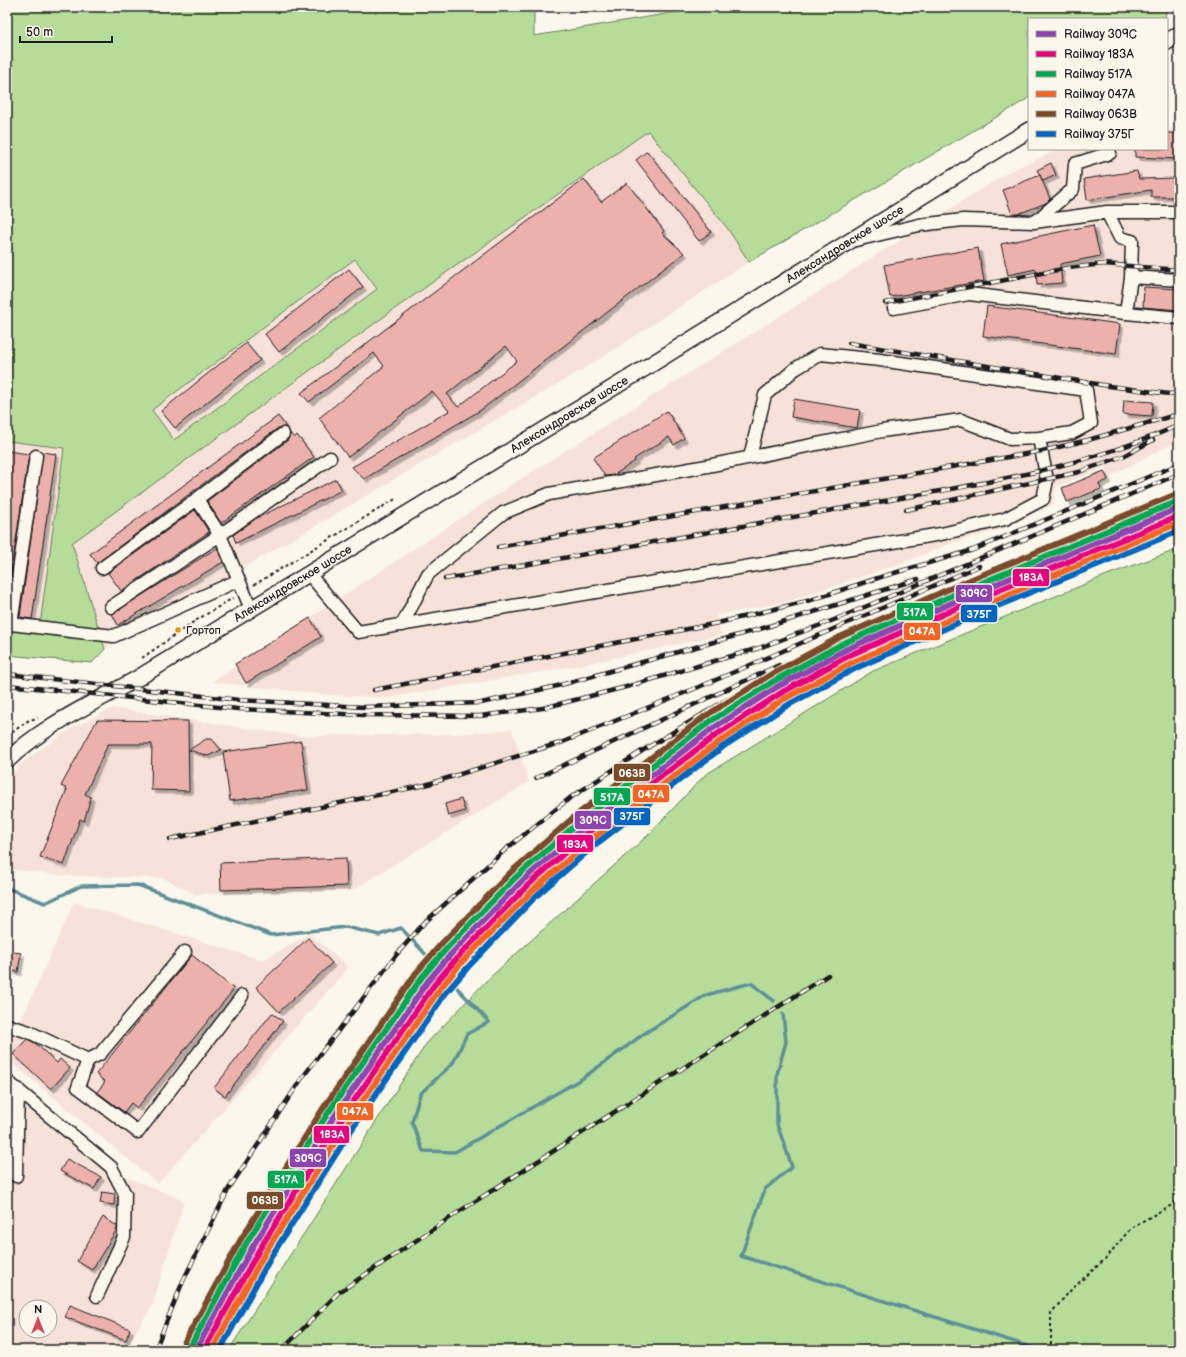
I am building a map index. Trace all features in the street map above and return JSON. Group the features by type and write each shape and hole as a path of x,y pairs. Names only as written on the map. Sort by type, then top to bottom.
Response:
{"main road":[{"path":"1168,41 1179,34"},
{"name":"Александровское шоссе","path":"7,761 19,750 57,724 108,696 251,610 1028,131"}],"lane":[{"path":"1034,222 1073,189 1075,164 1110,153"},
{"path":"849,241 919,226 963,220 1034,222 1107,212 1179,212"},
{"path":"1107,212 1120,238 1132,241 1131,277 1126,314"},
{"path":"1131,277 1179,280"},
{"path":"894,308 969,294 1126,314 1179,318"},
{"path":"402,625 428,574 503,513 550,494 750,457 882,431 961,420 1010,439 1039,438 1072,433 1091,423 1086,390 880,360 820,354 795,369 765,395 750,457"},
{"path":"102,568 283,434"},
{"path":"309,574 358,632 926,536 1006,519 1043,499 1047,480 1039,438"},
{"path":"36,456 9,623 114,636 239,580"},
{"path":"111,607 220,535 330,458"},
{"path":"197,499 220,535 251,610"},
{"path":"185,952 100,1054 88,1060 78,1087 138,1132 242,996"},
{"path":"7,1025 29,1032 88,1060"},
{"path":"7,1081 111,1167 125,1194 124,1237 97,1296"},
{"path":"16,1176 18,1089"}],"path":[{"path":"137,662 195,621 397,498"},
{"path":"7,736 29,720 40,717"},
{"path":"1047,1350 1051,1343 1051,1313 1071,1290 1105,1259 1132,1227 1179,1201"}],"shaded area":[{"path":"1168,129 1179,131 1179,440 1110,476 1105,467 1056,487 1053,504 1006,528 954,542 905,562 786,602 717,615 721,635 575,666 387,698 329,695 212,682 519,480 1010,171 1058,150 1168,150"},
{"path":"648,131 729,229 749,262 595,362 105,649 72,543 396,308"},
{"path":"354,259 377,289 174,440 151,410"},
{"path":"7,441 64,448 39,632 7,629"},
{"path":"112,708 300,736 462,734 512,729 529,782 351,891 195,894 163,878 69,876 7,869 7,778 27,759 72,728"},
{"path":"74,902 263,960 310,934 349,967 158,1184 7,1059 7,1052"},
{"path":"7,1090 105,1168 184,1201 152,1306 129,1343 101,1350 7,1350"}],"green space":[{"path":"7,7 534,7 534,36 707,7 1167,7 1165,18 1028,18 1028,99 749,262 728,229 648,131 396,308 72,543 105,649 92,663 7,655 7,629 39,632 64,448 7,441","holes":["355,259 377,289 174,440 152,410"]},
{"path":"1179,549 1179,1350 229,1350 426,1044 486,981 647,836 705,775 873,671 1112,573"}],"building":[{"path":"1168,133 1179,133 1179,159 1135,157 1135,150 1168,150"},
{"path":"647,151 711,232 699,241 636,160"},
{"path":"1051,163 1056,175 1043,181 1037,170"},
{"path":"1137,171 1139,179 1179,178 1179,197 1151,197 1151,190 1087,200 1084,179"},
{"path":"1040,175 1050,199 1046,203 1018,214 1012,214 1003,190"},
{"path":"584,179 601,202 627,183 664,231 662,233 684,253 481,410 364,479 352,467 449,411 432,391 348,457 319,418 384,366 374,353 309,402 301,393","holes":["506,346 517,361 458,407 447,394"]},
{"path":"1093,225 1100,256 1060,264 1062,283 1037,285 1036,269 1008,275 1001,244"},
{"path":"978,248 984,281 890,297 884,265"},
{"path":"349,269 363,287 279,352 265,334"},
{"path":"1144,287 1179,289 1179,310 1143,307"},
{"path":"987,306 1120,324 1116,354 983,336"},
{"path":"246,343 260,360 175,428 161,411"},
{"path":"794,399 860,410 857,428 791,417"},
{"path":"1124,400 1153,402 1152,416 1123,414"},
{"path":"667,411 684,438 674,445 669,437 634,459 635,461 614,475 605,476 593,458"},
{"path":"278,416 286,427 278,428 97,563 90,554"},
{"path":"290,433 294,438 297,435 314,457 221,523 207,501 288,440"},
{"path":"7,451 29,454 7,600"},
{"path":"43,452 56,454 32,619 20,617"},
{"path":"1104,471 1108,480 1099,484 1101,489 1067,502 1062,488"},
{"path":"336,479 342,490 236,543 233,535 255,519"},
{"path":"195,510 209,532 121,591 108,573"},
{"path":"217,548 223,562 118,625 112,614"},
{"path":"310,618 321,637 246,683 235,664"},
{"path":"97,720 188,721 189,791 151,790 152,744 108,744 85,794 91,797 84,821 80,819 64,865 40,857 67,789 61,786"},
{"path":"206,739 212,739 221,750 208,756 189,750"},
{"path":"301,741 308,790 230,801 223,752"},
{"path":"461,799 465,811 448,816 445,804"},
{"path":"346,858 347,886 221,890 220,863"},
{"path":"308,938 332,963 279,1012 256,987"},
{"path":"7,951 21,953 18,972 7,970"},
{"path":"192,955 234,989 137,1108 131,1103 124,1112 97,1092 105,1082 96,1074"},
{"path":"272,1013 283,1021 225,1096 214,1088"},
{"path":"27,1039 35,1043 57,1063 60,1059 70,1068 51,1089 13,1054"},
{"path":"67,1159 101,1177 94,1189 60,1171"},
{"path":"102,1192 115,1194 114,1205 100,1203"},
{"path":"103,1217 117,1226 117,1229 92,1270 77,1261"},
{"path":"70,1305 130,1329 126,1340 65,1317"}],"waterway":[{"path":"7,888 45,903 81,886 138,885 271,935 346,927 379,935 401,928 489,1022 467,1034 453,1063 420,1094 412,1122 423,1151 455,1152 583,1078 645,1033 706,995 751,983 774,1001"},
{"path":"783,1014 786,1042 777,1074 777,1124 792,1167 765,1189 741,1256 1040,1350"}],"railway":[{"path":"885,303 1068,268 1104,264 1179,270"},
{"path":"849,343 1109,386 1169,394 1179,393"},
{"path":"498,547 1042,451 1088,440 1179,414"},
{"path":"445,579 942,491 1023,475 1102,454 1141,441 1179,425"},
{"path":"906,510 1079,472 1126,455 1153,440"},
{"path":"374,690 718,623 811,600 884,576 973,550 1179,464"},
{"path":"7,685 238,709 364,715 480,716 543,708 626,687 759,648 834,620 1179,474"},
{"path":"155,1350 183,1281 228,1190 302,1078 397,954 424,923 506,849 570,798 642,751 721,703 832,641 1045,552"},
{"path":"170,839 425,785 563,742 711,682 979,566"},
{"path":"7,674 239,700 364,707 481,703 557,686 760,629 918,579"},
{"path":"536,778 779,665"},
{"path":"282,1350 338,1293 457,1213 828,975"}],"rail line":[{"name":"063В","path":"184,1343 241,1239 322,1110 416,973 442,943 511,872 574,817 704,717 770,675 840,637 965,582 1174,495"},
{"name":"517А","path":"190,1347 247,1242 328,1113 422,977 447,948 516,877 578,823 708,723 774,681 844,643 967,589 1176,502"},
{"name":"309С","path":"196,1350 253,1246 334,1117 428,981 452,953 521,882 583,828 712,729 777,687 847,649 970,595 1179,508"},
{"name":"183А","path":"204,1350 259,1250 340,1121 434,985 457,958 526,887 587,833 716,735 781,693 850,655 973,601 1179,516"},
{"name":"047А","path":"212,1350 265,1253 346,1125 439,990 462,962 531,892 592,839 720,741 784,699 853,662 976,608 1179,523"},
{"name":"375Г","path":"220,1350 271,1257 352,1129 445,994 468,967 535,897 596,844 724,746 788,705 856,668 978,614 1179,531"}],"place":[{"name":"Гортоп","path":"178,630"}]}
